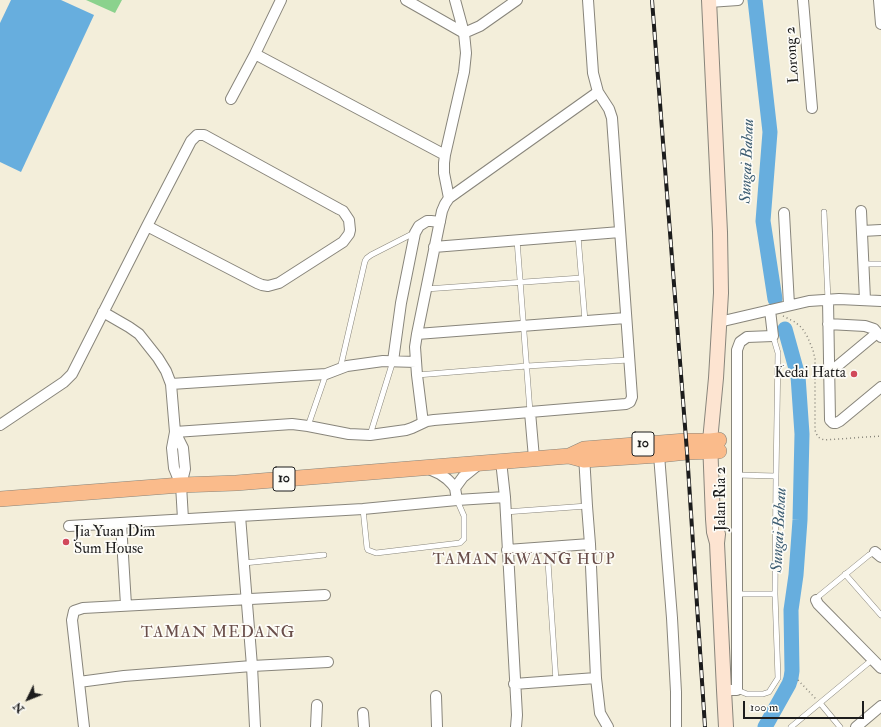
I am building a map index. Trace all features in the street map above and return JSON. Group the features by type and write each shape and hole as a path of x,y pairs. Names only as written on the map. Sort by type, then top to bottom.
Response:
{"main road":[{"path":"709,1 720,232 721,293 716,378 715,446 719,507 717,543 730,690 726,727"},
{"name":"10","path":"584,455 685,441 715,446"},
{"name":"10","path":"0,499 181,484 236,483 534,458 584,455 659,455 686,452 715,446"}],"street":[{"path":"231,99 281,0"},
{"path":"406,0 464,33"},
{"path":"449,198 444,173 444,163 464,72 466,53 464,33 454,0"},
{"path":"464,33 480,26 517,0"},
{"path":"175,432 292,424 349,434 370,435 406,430 434,420 628,403 632,400 612,118 610,109 598,92 592,73 588,0"},
{"path":"709,1 738,0"},
{"name":"Lorong 2","path":"803,0 812,108"},
{"path":"879,0 881,24"},
{"path":"255,54 445,155"},
{"path":"423,423 417,375 415,347 416,334 442,211 445,204 449,198 598,92"},
{"path":"0,425 72,374 147,226 191,141 197,135 204,135 343,211 349,220 350,230 343,242 279,283 268,286 257,283 147,226"},
{"path":"861,211 864,300"},
{"path":"784,213 789,305"},
{"path":"393,361 401,303 415,232 423,223 431,221 440,222"},
{"path":"862,231 881,230"},
{"path":"434,247 620,232"},
{"path":"828,300 829,418 831,422 836,423 881,387"},
{"path":"719,322 809,301 881,301"},
{"path":"770,310 772,336"},
{"path":"104,312 140,334 166,371 170,384 175,432 183,448 185,469 181,484 183,519"},
{"path":"416,334 626,318"},
{"path":"828,324 865,326 874,329 879,335 829,373"},
{"name":"Jalan Ria 2","path":"730,690 737,594 738,346 740,342 747,337 772,336"},
{"path":"170,384 326,374 347,366 382,361 416,362"},
{"path":"530,412 534,458"},
{"path":"584,455 590,544 596,678 600,713 608,727"},
{"path":"659,455 672,618 676,692 676,727"},
{"path":"501,461 505,497 514,684 517,715 516,727"},
{"path":"455,488 463,477 480,463"},
{"path":"424,467 447,479 455,488 457,500"},
{"path":"69,526 363,509 505,497"},
{"path":"240,516 252,666 255,727"},
{"path":"120,522 126,605"},
{"path":"507,550 590,544"},
{"path":"84,727 72,620 74,611 83,608 126,605 325,595"},
{"path":"816,600 818,604 881,668"},
{"path":"79,682 124,676 252,666 328,662"},
{"path":"514,684 596,678"},
{"path":"436,696 437,727"},
{"path":"316,727 317,705"},
{"path":"856,727 881,706"},
{"path":"363,713 364,727"}],"lane":[{"path":"824,212 828,300"},
{"path":"340,368 365,261 371,255 415,232"},
{"path":"578,236 585,321"},
{"path":"517,240 530,412"},
{"path":"863,264 881,264"},
{"path":"426,289 581,278"},
{"path":"730,690 747,694 763,694 769,692 778,678 775,594 778,353 772,336"},
{"path":"417,375 527,366 629,360"},
{"path":"370,435 393,361"},
{"path":"308,426 326,374"},
{"path":"737,475 776,476"},
{"path":"363,509 367,548 368,550 376,553 460,543 464,538 464,516 457,500"},
{"path":"505,512 587,506"},
{"path":"546,547 556,681"},
{"path":"816,600 869,554 878,554"},
{"path":"244,563 324,555"},
{"path":"845,574 881,615"},
{"path":"737,594 775,594"},
{"path":"791,727 873,659"},
{"path":"820,703 840,727"}],"path":[{"path":"770,310 795,322 802,328 813,350 815,430 818,437 824,440 881,436"},
{"path":"798,680 820,703"}],"green space":[{"path":"86,0 122,0 115,13"}],"water":[{"path":"11,0 61,0 94,15 21,172 0,162 0,23"}],"waterway":[{"name":"Sungai Bahau","path":"755,0 770,132 763,221 775,299"},
{"name":"Sungai Bahau","path":"765,727 791,678 791,610 796,575 800,520 802,434 798,376 785,329"}],"railway":[{"path":"652,0 687,452 705,727"}],"place":[{"name":"Kedai Hatta","path":"854,374"},
{"name":"Jia Yuan Dim Sum House","path":"66,542"}],"district":[{"name":"TAMAN KWANG HUP","path":"524,561"},
{"name":"TAMAN MEDANG","path":"218,634"}]}
